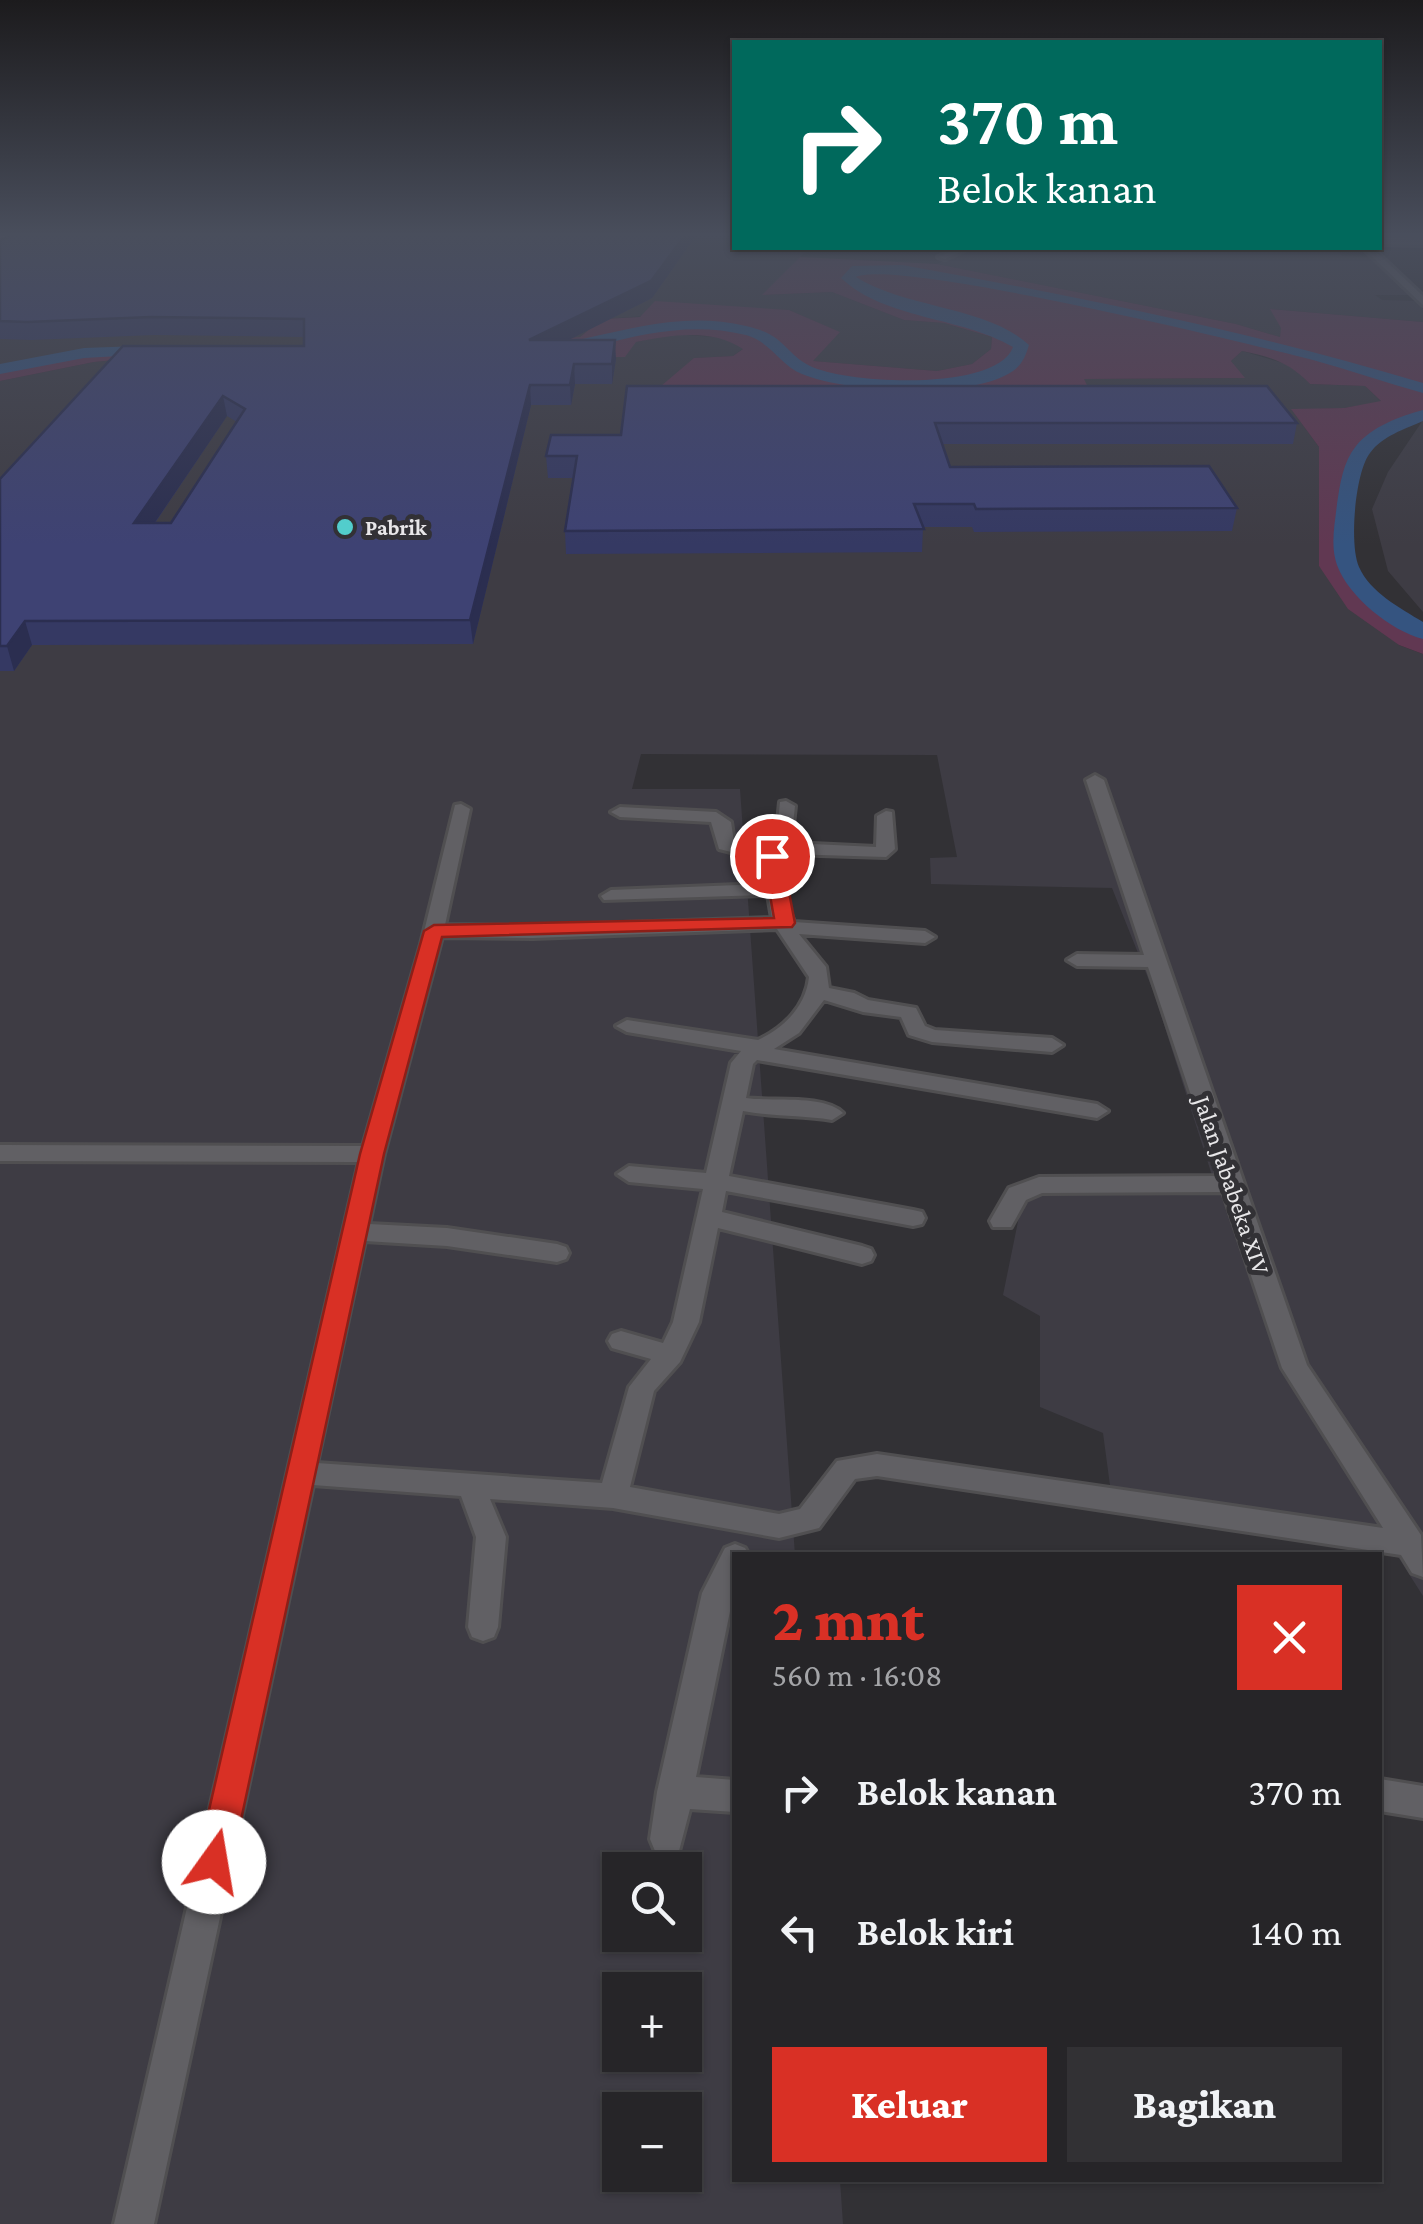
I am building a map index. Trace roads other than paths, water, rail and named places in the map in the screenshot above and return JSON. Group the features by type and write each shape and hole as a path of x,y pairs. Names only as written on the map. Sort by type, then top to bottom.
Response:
{"street":[{"name":"Jalan Jababeka XIV","path":"1095,780 1295,1368 1417,1554"},
{"path":"613,1496 642,1387 672,1355 686,1322 742,1063 754,1050 790,1031 816,992 821,977 785,925 776,889 786,806"},
{"path":"134,2224 372,1154 434,931 460,809"},
{"path":"620,812 712,816 722,822 724,845 778,852 880,853 886,849 886,816"},
{"path":"611,896 776,889"},
{"path":"434,931 785,925 925,936"},
{"path":"1077,960 1156,961"},
{"path":"816,992 847,997 862,1006 910,1012 916,1030 932,1036 1052,1045"},
{"path":"627,1026 1096,1111"},
{"path":"735,1103 777,1110 783,1106 832,1112"},
{"path":"0,1153 372,1154"},
{"path":"629,1174 718,1182 913,1218"},
{"path":"1002,1221 1016,1194 1039,1185 1233,1184"},
{"path":"710,1218 862,1255"},
{"path":"357,1232 447,1238 557,1253"},
{"path":"621,1341 672,1355"},
{"path":"301,1473 613,1496 780,1526 809,1520 847,1469 878,1464 1417,1554"},
{"path":"470,1484 491,1537 484,1627"},
{"path":"738,1552 752,1521"},
{"path":"666,1839 717,1594 732,1564"},
{"path":"674,1792 732,1796"},
{"path":"1382,1795 1423,1802"}],"waterway":[{"path":"559,347 607,338"},
{"path":"767,338 809,371 852,380 908,384 963,381 1005,369 1014,362 1021,345 1009,338"},
{"path":"1233,338 1316,356 1423,388"},
{"path":"0,369 84,353 167,350"},
{"path":"1423,415 1385,431 1363,448 1352,473 1344,540 1348,567 1362,588 1423,632"}],"place":[{"name":"Pabrik","path":"345,527"}]}
